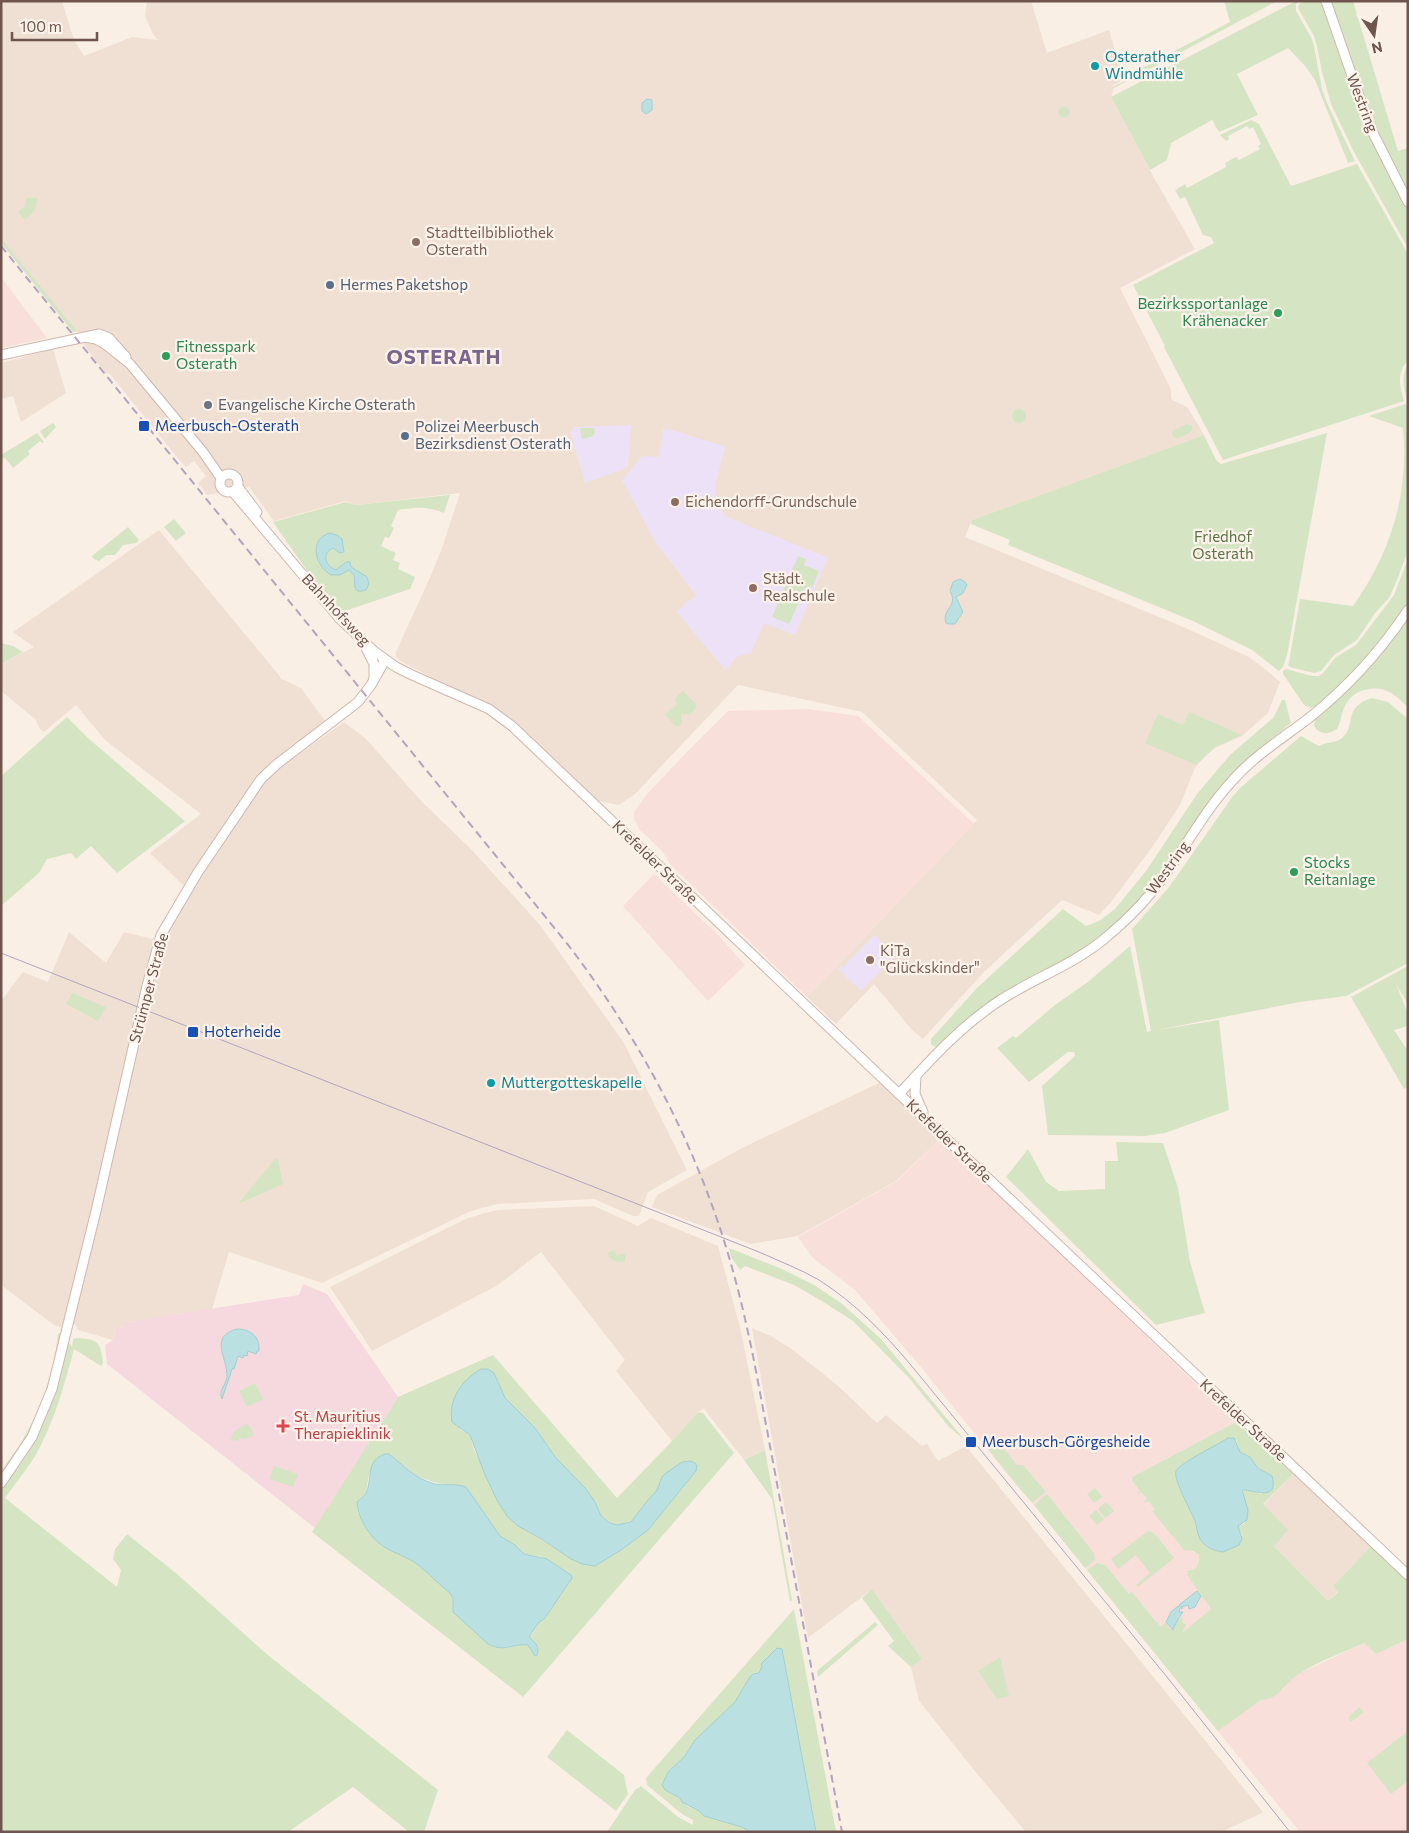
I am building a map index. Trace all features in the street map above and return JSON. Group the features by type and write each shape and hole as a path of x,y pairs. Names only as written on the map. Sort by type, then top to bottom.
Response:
{"main road":[{"name":"Westring","path":"1326,1 1369,125 1408,202"},
{"path":"1,356 85,337 105,339 130,364 224,476"},
{"path":"232,474 237,478 235,490 224,492 221,489 220,484 224,476 232,474"},
{"name":"Bahnhofsweg","path":"235,490 266,524 292,561 329,607 357,636 385,660 412,676 489,709"},
{"name":"Westring","path":"900,1093 968,1024 1002,999 1074,960 1127,919 1152,892 1212,804 1233,779 1258,756 1337,694 1376,654 1408,610"},
{"path":"357,636 372,657 374,680"},
{"name":"Strümper Straße","path":"1,1484 21,1456 41,1418 52,1389 67,1333 147,986 161,935 198,872 261,779 277,764 358,702 374,680 385,660"},
{"name":"Krefelder Straße","path":"489,709 512,726 900,1093 1152,1335 1408,1575"},
{"path":"916,1076 916,1098 928,1120"}],"shaded area":[{"path":"1,1 62,1 74,40 84,56 132,37 158,40 153,34 145,16 147,1 1031,1 1047,53 1109,30 1124,80 1113,85 1111,97 1195,249 1120,288 1168,383 1171,390 1171,399 1188,408 1204,435 972,520 965,537 1181,626 1247,656 1280,682 1268,713 1242,736 1215,748 1204,757 1195,768 1180,805 1153,846 1099,915 1062,900 984,972 923,1039 912,1030 874,984 836,1024 807,997 977,820 862,712 738,685 635,794 619,805 598,801 496,708 438,681 399,660 396,652 432,573 460,493 356,505 346,501 274,521 249,487 207,495 198,483 206,476 194,461 186,467 181,462 109,373 106,374 82,342 77,331 1,238"},
{"path":"1,277 34,321 47,338 1,348"},
{"path":"53,349 66,393 21,422 13,396 1,399 1,363"},
{"path":"631,425 628,467 585,483 570,432 574,427"},
{"name":"Städt. Realschule","path":"663,429 675,431 725,448 715,486 717,505 725,516 828,558 795,635 764,623 751,653 738,656 725,670 676,611 696,595 655,542 622,480 642,456 659,457"},
{"path":"159,530 282,679 301,688 326,722 263,773 183,885 150,853 201,814 105,740 76,705 44,732 39,728 36,720 1,691 1,664 34,647 13,632"},
{"path":"808,709 858,716 974,824 807,997 671,865 662,851 639,829 634,819 634,812 647,794 728,711"},
{"path":"344,722 366,739 423,803 471,849 540,925 624,1043 687,1170 648,1192 639,1216 633,1216 594,1199 497,1204 471,1211 322,1283 229,1252 212,1309 127,1322 126,1328 116,1327 113,1340 78,1330 75,1324 59,1327 54,1325 1,1285 1,1001 23,972 48,982 69,932 106,963 124,932 161,941 168,923 255,793 269,776"},
{"path":"654,874 718,935 745,965 708,1001 623,906"},
{"name":"KiTa \"Glückskinder\"","path":"874,935 896,955 861,991 838,969 841,965 843,967"},
{"path":"879,1083 940,1139 896,1181 798,1236 750,1244 652,1207 657,1195 742,1148"},
{"path":"940,1139 1236,1422 1132,1477 1130,1484 1133,1482 1140,1491 1138,1494 1141,1492 1147,1499 1144,1501 1148,1500 1155,1509 1152,1511 1189,1550 1199,1555 1198,1566 1194,1570 1187,1572 1283,1690 1285,1685 1298,1674 1364,1643 1376,1654 1408,1639 1408,1832 1300,1832 920,1366 855,1290 813,1258 798,1237 897,1181"},
{"path":"594,1206 638,1226 651,1218 718,1246 740,1327 765,1450 744,1460 704,1409 698,1412 672,1441 616,1371 625,1360 541,1252 498,1285 372,1351 330,1287 468,1218 498,1210"},
{"name":"St. Mauritius Therapieklinik","path":"303,1284 327,1294 398,1397 315,1528 107,1364 105,1345 113,1340 116,1327 125,1328 126,1322 299,1295"},
{"path":"752,1328 771,1336 793,1350 836,1384 877,1423 886,1415 922,1446 927,1444 938,1461 966,1446 1263,1812 1221,1832 1026,1832 919,1701 911,1667 922,1659 872,1589 808,1638"},
{"path":"1293,1474 1371,1546 1333,1586 1338,1591 1328,1601 1274,1546 1263,1505"}],"green space":[{"path":"1224,1 1277,1 1114,88 1114,86 1125,81 1123,78 1230,22"},
{"path":"1296,1 1300,1 1296,4 1296,11 1314,46 1322,89 1355,161 1348,163 1315,80 1288,48 1237,74 1258,115 1219,132 1212,120 1171,143 1167,160 1150,170 1111,97"},
{"path":"1304,1 1322,1 1387,169 1408,208 1408,248 1354,152 1331,104 1314,36 1298,8 1299,4"},
{"path":"1331,1 1353,1 1398,151 1408,148 1408,196 1367,111"},
{"path":"1064,106 1070,112 1064,118 1058,112"},
{"name":"Bezirkssportanlage Krähenacker","path":"1251,120 1259,124 1291,186 1357,164 1408,254 1408,361 1400,375 1400,385 1404,401 1223,460 1133,285 1214,243 1211,237 1203,235 1185,197 1180,199 1175,190 1185,184 1187,188 1226,167 1225,163 1236,157 1239,160 1260,149 1258,146 1261,144 1253,127 1249,129 1247,126 1228,136 1229,139 1226,141 1220,135"},
{"path":"26,198 37,198 34,210 25,220 18,212 25,206"},
{"path":"1,238 77,331 73,332 1,243"},
{"path":"1408,365 1408,400 1407,400 1403,378"},
{"path":"1406,404 1408,409 1408,551 1395,585 1389,598 1375,613 1357,640 1334,655 1321,671 1314,673 1290,667 1288,665 1300,599 1353,606 1378,565 1387,544 1400,500 1404,453 1403,428 1369,416"},
{"path":"1019,409 1024,411 1026,416 1024,421 1019,423 1014,421 1012,416 1014,411"},
{"path":"53,423 56,427 45,439 40,431"},
{"path":"1187,424 1193,427 1190,433 1178,438 1173,437 1172,431"},
{"path":"580,428 594,428 595,433 593,436 582,439"},
{"path":"37,433 44,442 40,441 28,451 30,454 13,468 5,458 1,459 1,455"},
{"name":"Friedhof Osterath","path":"1327,433 1287,655 1283,667 1279,671 1252,650 1193,621 1008,545 1010,540 971,524 972,520 1204,435 1216,460 1221,464"},
{"path":"450,495 444,513 421,508 398,510 391,526 394,528 389,538 385,537 381,546 396,553 393,560 400,563 398,569 415,577 410,589 339,613 326,598 273,522 346,502 356,505"},
{"path":"174,519 186,533 176,541 164,527"},
{"path":"128,527 139,540 136,543 123,545 115,555 106,555 99,561 94,559 92,556"},
{"path":"798,556 806,559 804,565 819,571 811,590 805,588 789,624 772,617"},
{"path":"1408,559 1408,603 1396,621 1367,658 1342,684 1315,706 1311,708 1304,705 1283,674 1283,671 1286,669 1319,676 1336,657 1356,645 1394,595"},
{"path":"1408,614 1408,707 1389,692 1377,689 1364,690 1348,700 1337,729 1327,733 1319,731 1314,726 1315,717 1353,685"},
{"path":"1,643 13,646 23,652 1,664"},
{"path":"683,691 696,704 696,708 690,715 681,713 682,723 679,726 675,726 665,714 677,705 675,698"},
{"name":"Stocks Reitanlage","path":"1372,698 1388,702 1408,719 1408,963 1346,996 1300,1002 1157,1030 1219,1020 1229,1110 1165,1133 1145,1136 1048,1135 1042,1086 1075,1056 1074,1052 1068,1052 1029,1082 997,1048 1013,1036 1016,1038 1130,946 1147,1032 1151,1031 1132,929 1169,887 1240,788 1301,736 1319,746 1340,740 1349,728 1353,711 1357,706"},
{"path":"1282,700 1285,700 1291,723 1248,759 1142,899 1100,939 939,1046 935,1047 931,1044 931,1039 977,988 1063,909 1086,926 1099,921 1115,909 1146,871 1197,794 1230,755 1274,717"},
{"path":"1189,712 1242,735 1215,747 1196,765 1145,743 1158,714 1183,725"},
{"path":"67,717 89,739 185,821 117,873 91,846 76,859 71,853 47,859 39,873 1,906 1,776"},
{"path":"1408,966 1408,1004 1396,984 1408,1014 1408,1026 1394,1030 1408,1051 1408,1087 1404,1089 1351,997"},
{"path":"72,993 106,1007 98,1021 66,1004"},
{"path":"1116,1142 1163,1143 1178,1188 1190,1262 1205,1313 1156,1325 1006,1177 1028,1149 1046,1182 1059,1191 1105,1189 1105,1161 1118,1161"},
{"path":"275,1159 278,1159 283,1184 238,1204"},
{"path":"729,1248 782,1269 814,1285 841,1303 881,1339 963,1438 949,1427 909,1378 853,1321 794,1285 745,1266 740,1270 731,1257"},
{"path":"614,1250 617,1256 622,1253 625,1254 625,1261 617,1262 611,1259 607,1253"},
{"path":"60,1333 61,1337 55,1370 33,1427 1,1479 1,1471 19,1446 39,1410 54,1364 58,1334"},
{"path":"73,1339 90,1339 97,1343 101,1350 103,1363 101,1366 74,1349 53,1418 41,1445 34,1458 5,1498 117,1587 121,1570 113,1559 115,1549 127,1534 177,1574 269,1656 438,1790 424,1832 409,1832 353,1787 288,1832 1,1832 1,1489 25,1455 43,1419 57,1383 69,1343 72,1347"},
{"path":"493,1355 617,1498 698,1412 703,1413 734,1453 523,1697 312,1532 398,1397","holes":["481,1369 505,1398 535,1428 556,1458 586,1489 595,1502 601,1516 611,1523 617,1525 631,1522 657,1490 662,1477 696,1471 648,1530 595,1566 582,1564 518,1526 474,1450 470,1435 460,1429 471,1376","392,1457 408,1471 426,1480 445,1485 466,1487 500,1536 515,1545 524,1554 542,1557 572,1578 529,1638 535,1656 528,1645 501,1648 488,1643 453,1608 453,1598 450,1593 417,1564 379,1540 364,1524 359,1514 357,1502 366,1492 369,1474"]},
{"path":"255,1383 263,1399 247,1407 239,1391"},
{"path":"1236,1422 1293,1474 1263,1504 1288,1530 1274,1546 1328,1601 1338,1592 1333,1586 1371,1546 1408,1581 1408,1639 1376,1654 1364,1643 1323,1661 1294,1677 1273,1697 1261,1700 1218,1731 1087,1570 1097,1563 1105,1565 1129,1594 1132,1592 1157,1623 1159,1621 1158,1624 1161,1627 1166,1622 1169,1629 1173,1629 1175,1623 1182,1617 1183,1623 1186,1624 1182,1633 1211,1609 1187,1575 1187,1571 1197,1567 1199,1555 1193,1551 1184,1550 1152,1511 1155,1509 1148,1501 1145,1503 1144,1501 1147,1499 1141,1492 1137,1493 1140,1491 1133,1482 1129,1483 1132,1481 1132,1477","holes":["1236,1440 1240,1452 1250,1457 1259,1468 1272,1476 1270,1490 1261,1494 1247,1489 1242,1490 1245,1523 1238,1526 1242,1536 1223,1552 1216,1551 1206,1546 1203,1542 1183,1492"]},
{"path":"247,1424 252,1429 253,1436 245,1439 240,1438 238,1441 232,1440 234,1431"},
{"path":"994,1436 1017,1465 1023,1465 1046,1492 1032,1503 982,1442"},
{"path":"765,1450 792,1600 790,1602 772,1499 744,1460"},
{"path":"274,1466 298,1474 293,1487 269,1479"},
{"path":"1095,1488 1102,1497 1094,1503 1087,1494"},
{"path":"1047,1494 1094,1553 1095,1560 1085,1568 1034,1505"},
{"path":"1106,1502 1114,1511 1105,1518 1098,1509"},
{"path":"1096,1510 1104,1519 1097,1525 1089,1516"},
{"path":"1148,1531 1154,1533 1174,1558 1138,1587 1136,1585 1150,1573 1136,1555 1118,1569 1111,1559"},
{"path":"872,1589 922,1659 911,1667 888,1646 894,1641 862,1598"},
{"path":"794,1609 836,1832 816,1832 782,1649 762,1666 759,1673 753,1674 735,1702 695,1740 685,1756 668,1772 662,1785 665,1790 680,1798 687,1806 699,1811 704,1816 742,1827 750,1832 607,1832 635,1790 641,1786 678,1817 693,1825 693,1820 682,1814 647,1785 646,1778"},
{"path":"875,1622 878,1625 818,1677 817,1671"},
{"path":"1000,1657 1009,1696 997,1699 978,1671"},
{"path":"1359,1707 1364,1712 1351,1722 1348,1718"},
{"path":"567,1730 624,1775 628,1794 616,1811 547,1757"},
{"path":"1408,1731 1408,1781 1391,1794 1367,1763"}],"water":[{"path":"647,99 652,100 652,110 646,114 642,111 642,103"},
{"path":"330,533 342,539 344,552 340,553 333,548 329,550 326,556 327,563 336,570 346,562 350,562 351,567 367,577 369,584 366,590 356,590 354,575 349,570 340,575 331,575 321,565 316,553 316,547 323,536"},
{"path":"960,579 967,585 963,593 956,597 963,612 955,624 949,624 946,623 945,618 952,601 950,591 953,582"},
{"path":"237,1329 246,1330 254,1335 258,1342 259,1351 256,1354 248,1351 247,1356 244,1355 243,1358 238,1356 222,1399 227,1370 221,1343 223,1337"},
{"path":"481,1369 488,1369 494,1373 505,1398 535,1428 556,1458 586,1489 595,1502 601,1516 610,1523 617,1525 631,1522 657,1490 662,1477 682,1462 691,1461 695,1463 697,1466 696,1471 648,1530 621,1550 595,1566 582,1564 571,1559 518,1526 507,1516 485,1475 470,1435 452,1422 451,1414 454,1398 462,1385"},
{"path":"1228,1438 1234,1438 1240,1452 1250,1457 1258,1468 1272,1476 1273,1485 1272,1490 1263,1493 1242,1490 1248,1510 1247,1520 1238,1526 1242,1539 1239,1545 1223,1552 1210,1548 1200,1539 1195,1521 1177,1481 1176,1471 1185,1463"},
{"path":"389,1454 415,1475 427,1481 435,1484 466,1487 500,1536 515,1545 524,1554 547,1559 571,1575 572,1578 545,1618 538,1623 529,1637 537,1646 537,1655 535,1656 528,1645 500,1648 488,1644 453,1612 453,1598 450,1593 417,1564 386,1548 370,1534 360,1516 357,1502 366,1493 372,1465 379,1457"},
{"path":"1197,1591 1201,1596 1195,1607 1189,1609 1188,1605 1182,1607 1182,1609 1179,1605"},
{"path":"1178,1606 1179,1612 1183,1612 1173,1630 1166,1622 1171,1612"},
{"path":"777,1648 782,1649 816,1832 750,1832 742,1827 704,1816 699,1811 682,1802 680,1798 665,1790 662,1785 668,1772 685,1756 695,1740 735,1702 750,1677 753,1674 759,1673 761,1664"}],"tram line":[{"path":"1,953 759,1252 819,1280 845,1298 868,1319 910,1364 1167,1677 1290,1832"}],"railway":[{"path":"1,246 569,946 596,982 644,1058 665,1098 702,1179 718,1221 731,1264 756,1371 842,1832"}],"place":[{"name":"Osterather Windmühle","path":"1095,66"},
{"name":"Stadtteilbibliothek Osterath","path":"416,242"},
{"name":"Hermes Paketshop","path":"330,285"},
{"name":"Bezirkssportanlage Krähenacker","path":"1278,313"},
{"name":"Fitnesspark Osterath","path":"166,356"},
{"name":"Evangelische Kirche Osterath","path":"208,405"},
{"name":"Meerbusch-Osterath","path":"144,426"},
{"name":"Polizei Meerbusch Bezirksdienst Osterath","path":"405,436"},
{"name":"Eichendorff-Grundschule","path":"675,502"},
{"name":"Städt. Realschule","path":"753,588"},
{"name":"Stocks Reitanlage","path":"1294,872"},
{"name":"KiTa \"Glückskinder\"","path":"870,960"},
{"name":"Hoterheide","path":"193,1032"},
{"name":"Muttergotteskapelle","path":"491,1083"},
{"name":"St. Mauritius Therapieklinik","path":"283,1426"},
{"name":"Meerbusch-Görgesheide","path":"971,1442"}],"district":[{"name":"OSTERATH","path":"444,357"}]}
